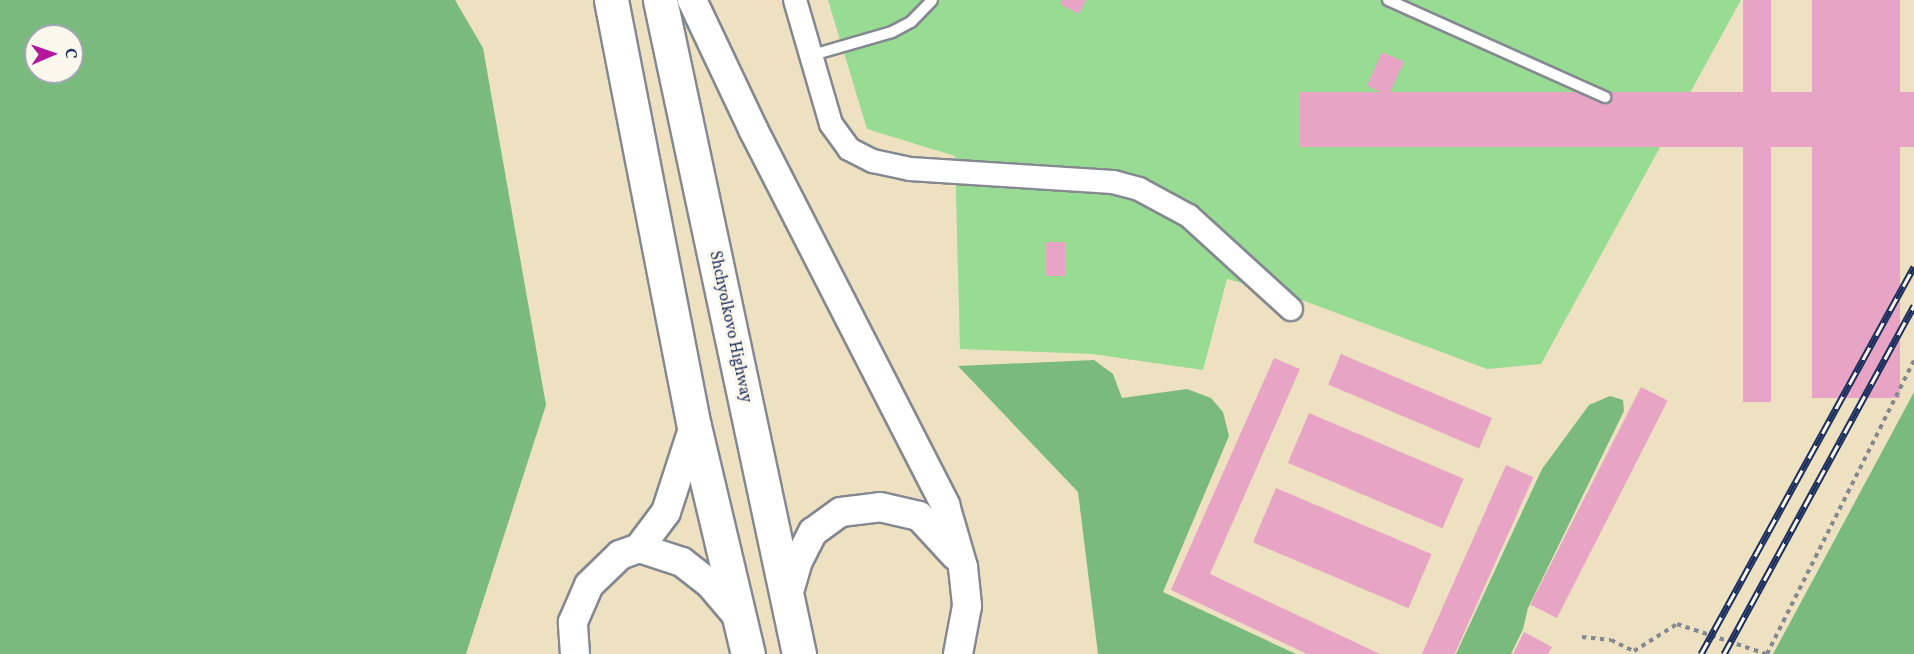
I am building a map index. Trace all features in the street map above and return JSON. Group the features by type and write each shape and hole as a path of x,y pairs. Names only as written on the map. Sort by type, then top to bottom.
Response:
{"main road":[{"path":"611,0 694,426 748,654"},
{"name":"Shchyolkovo Highway","path":"660,0 799,654"}],"street":[{"path":"692,0 765,152 945,505 963,567 967,606 957,654"},
{"path":"795,0 809,56 831,124 849,149 873,161 910,169 1113,182 1139,189 1189,216 1291,309"},
{"path":"575,654 573,622 589,585 620,555 639,548 666,512 694,426"},
{"path":"787,599 797,563 813,532 841,512 880,507 919,516 943,538 963,567"},
{"path":"639,548 682,562 711,585 738,617"}],"lane":[{"path":"809,56 892,32 911,22 932,0"},
{"path":"1388,0 1605,97"}],"path":[{"path":"1582,637 1611,640 1634,651 1677,624 1766,654 1914,361"}],"green space":[{"path":"0,0 455,0 483,48 546,405 466,654 0,654"},
{"path":"828,0 1741,0 1541,364 1487,369 1291,296 1227,279 1203,370 1092,354 960,349 955,156 867,129"},
{"path":"1094,360 1113,374 1122,398 1187,389 1211,398 1223,412 1229,436 1163,592 1296,654 1098,654 1078,492 958,366"},
{"path":"1914,392 1914,654 1773,654 1877,461"},
{"path":"1610,396 1623,400 1624,411 1528,608 1523,629 1511,654 1456,654 1542,469 1589,405"}],"building":[{"path":"1062,0 1086,0 1079,14 1060,4"},
{"path":"1743,0 1771,0 1771,402 1743,402"},
{"path":"1812,0 1900,0 1900,398 1812,398"},
{"path":"1382,52 1404,62 1389,96 1367,86"},
{"path":"1300,92 1914,92 1914,147 1300,147"},
{"path":"1046,242 1065,242 1065,276 1046,276"},
{"path":"1341,354 1492,418 1479,448 1328,384"},
{"path":"1274,358 1300,369 1210,574 1380,654 1307,654 1171,590"},
{"path":"1641,387 1668,401 1557,618 1530,604"},
{"path":"1309,413 1464,479 1443,528 1288,463"},
{"path":"1506,465 1533,477 1455,654 1422,654"},
{"path":"1276,488 1432,554 1409,608 1253,542"},
{"path":"1524,632 1552,647 1548,654 1513,654"}],"railway":[{"path":"1701,654 1914,267"},
{"path":"1724,654 1914,305"}]}
